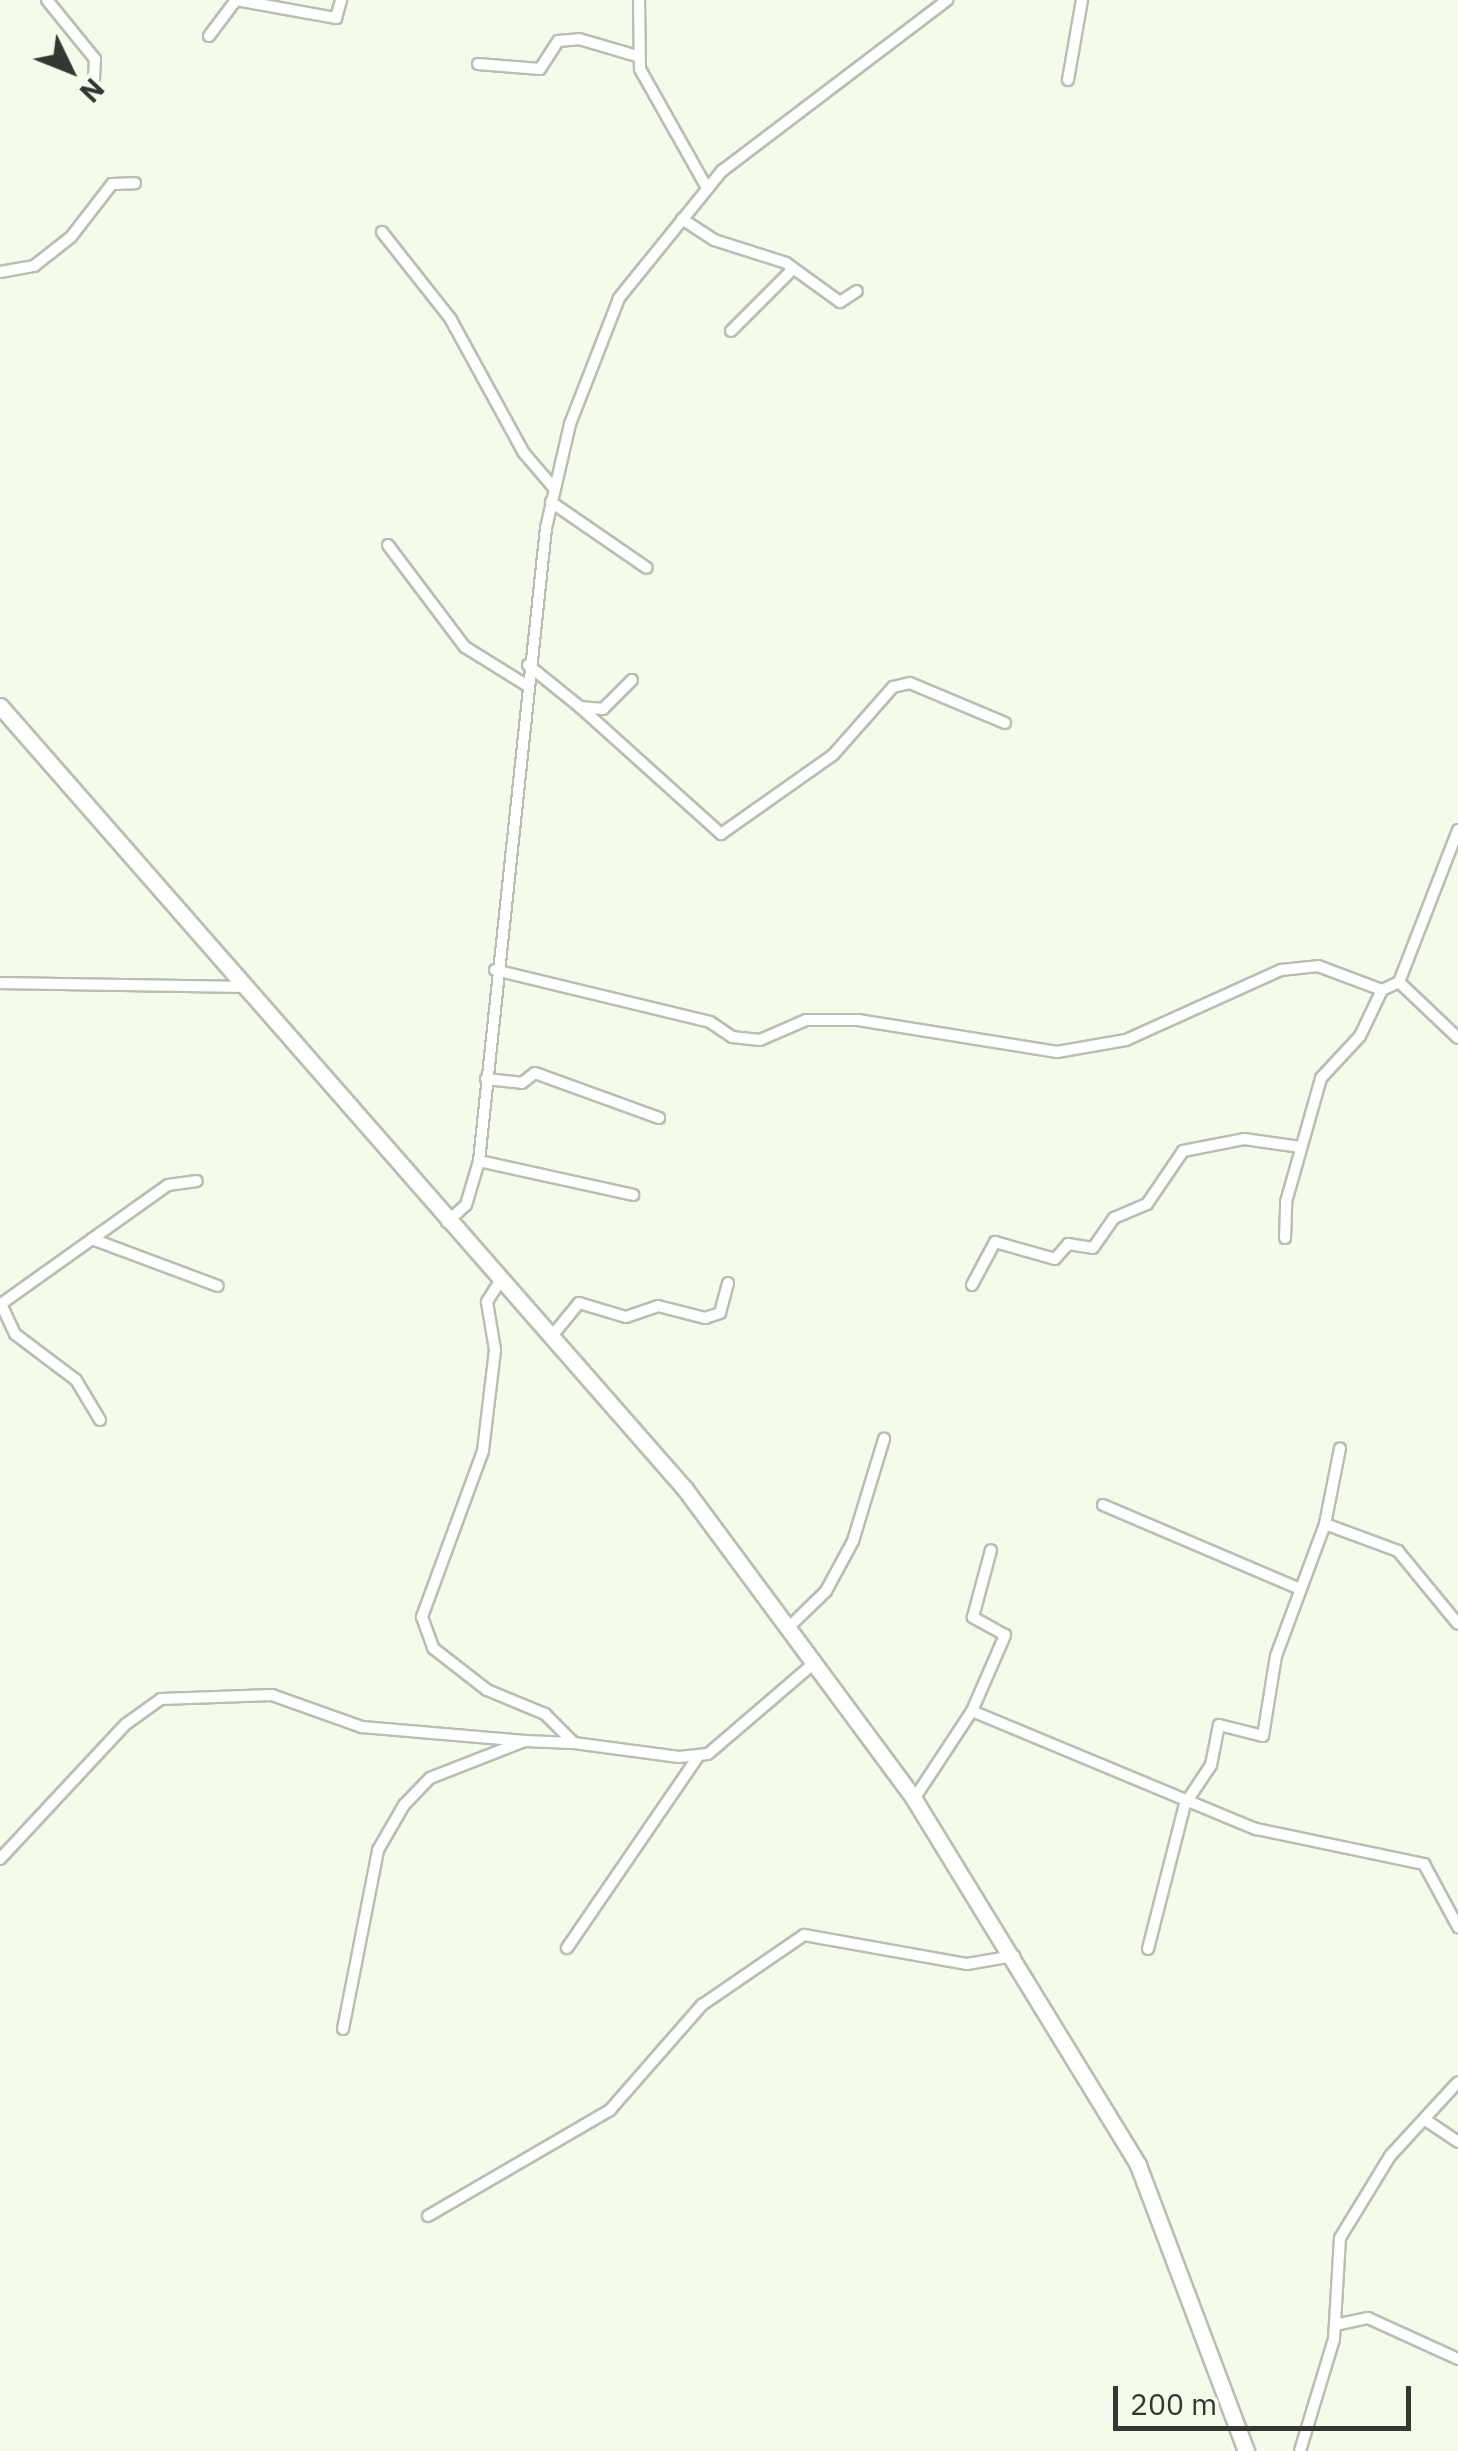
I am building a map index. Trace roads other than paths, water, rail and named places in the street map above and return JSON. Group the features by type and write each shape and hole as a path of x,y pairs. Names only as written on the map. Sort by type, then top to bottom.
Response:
{"main road":[{"path":"0,706 446,1222 685,1488 914,1799 1015,1956 1138,2165 1246,2451"}],"street":[{"path":"47,0 95,59 93,93"},
{"path":"208,36 236,0 336,18 341,0"},
{"path":"638,0 637,56 706,188"},
{"path":"446,1222 466,1206 480,1161 495,970 528,665 551,502 619,298 706,188 947,0"},
{"path":"1068,80 1082,0"},
{"path":"478,64 540,69 558,42 579,39 637,56"},
{"path":"0,272 34,266 71,236 112,184 136,183"},
{"path":"682,219 786,262 789,273 840,302 857,291"},
{"path":"382,232 450,318 524,454 554,488"},
{"path":"730,331 789,273"},
{"path":"551,502 648,568"},
{"path":"388,545 465,647 526,685"},
{"path":"528,665 721,834 832,755 892,687 910,683 1005,723"},
{"path":"580,707 602,709 632,680"},
{"path":"1286,1238 1300,1146 1320,1078 1360,1036 1382,990 1399,982 1458,830"},
{"path":"495,970 710,1022 732,1037 760,1040 806,1020 858,1020 1057,1052 1126,1040 1280,970 1318,966 1382,990"},
{"path":"1399,982 1458,1038"},
{"path":"0,983 242,987"},
{"path":"486,1079 522,1083 535,1073 659,1118"},
{"path":"972,1285 995,1242 1056,1259 1068,1244 1092,1248 1114,1218 1147,1204 1183,1152 1244,1139 1300,1146"},
{"path":"480,1161 633,1195"},
{"path":"100,1420 76,1380 15,1334 0,1303 168,1185 197,1181"},
{"path":"92,1240 218,1286"},
{"path":"500,1281 487,1302 495,1350 483,1451 422,1617 434,1648 488,1690 545,1714 574,1743"},
{"path":"551,1337 579,1302 626,1317 658,1306 705,1318 720,1313 728,1283"},
{"path":"788,1628 826,1590 853,1541 884,1438"},
{"path":"1148,1949 1186,1804 1211,1764 1219,1725 1263,1736 1298,1588 1325,1524 1340,1448"},
{"path":"1102,1505 1298,1588"},
{"path":"1325,1524 1398,1552 1458,1624"},
{"path":"914,1799 972,1712 1006,1635 973,1617 991,1550"},
{"path":"568,1948 699,1755 814,1664"},
{"path":"0,1859 126,1724 161,1700 272,1695 362,1727 699,1755"},
{"path":"972,1712 1186,1804 1256,1829 1424,1864 1458,1927"},
{"path":"343,2030 378,1850 404,1804 430,1778 525,1740"},
{"path":"428,2216 610,2110 702,2005 804,1934 967,1964 1015,1956"},
{"path":"1300,2451 1335,2324 1340,2238 1390,2156 1427,2121 1458,2082"},
{"path":"1427,2121 1458,2142"},
{"path":"1335,2324 1368,2318 1458,2359"}]}
